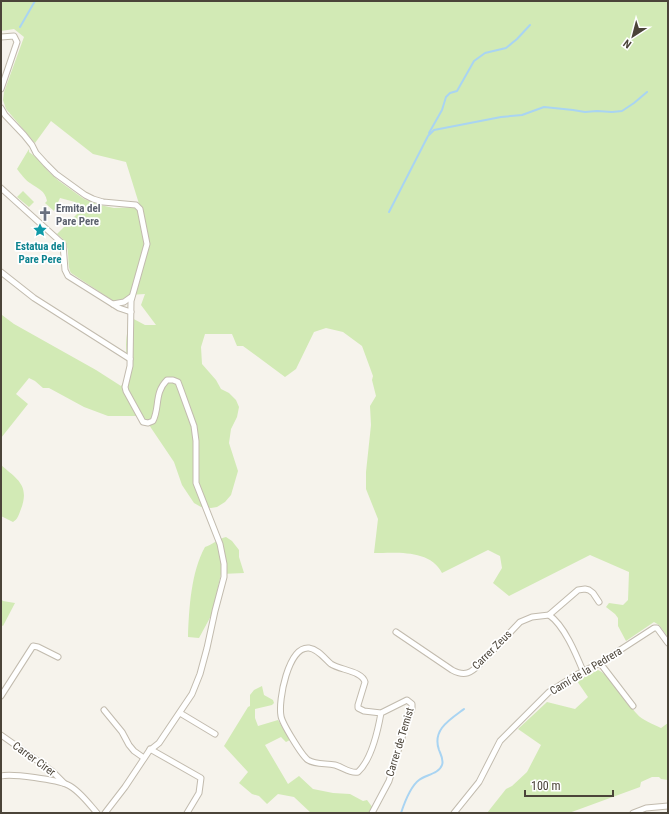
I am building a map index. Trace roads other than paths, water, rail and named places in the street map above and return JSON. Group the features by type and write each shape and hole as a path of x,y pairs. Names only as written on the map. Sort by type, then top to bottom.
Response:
{"street":[{"path":"1,37 14,36 17,42 1,89"},
{"path":"1,108 5,115 32,145 41,159 65,181 93,199 108,203 136,205 140,209 147,244 131,297 130,372 125,387 143,422 148,423 152,421 155,416 159,390 167,380 178,382 194,426 196,441 196,483 218,537 224,559 224,577 200,674 192,694 159,743 150,749 125,787 105,813"},
{"path":"1,188 63,244 65,270 68,276 112,304 131,312"},
{"path":"1,272 34,298 130,359"},
{"path":"112,304 124,302 131,297"},
{"path":"583,671 571,644 554,618 549,615 582,589 591,591 599,602"},
{"name":"Carrer Zeus","path":"396,632 460,674 472,671 520,622 532,617 549,615"},
{"name":"Camí de la Pedrera","path":"454,813 479,782 500,741 549,692 560,684 600,663 654,628 657,628 668,643"},
{"path":"1,696 33,646 58,657"},
{"path":"311,648 337,667 361,675 365,682 358,708 364,712 380,713 371,748 363,766 358,772 352,772 340,766 322,764 308,760 287,730 281,716 280,709 288,669 298,652 311,648"},
{"name":"Camí de la Pedrera","path":"600,663 633,706"},
{"name":"Carrer de Temist","path":"372,813 389,781 406,721 413,705 407,700 380,713"},
{"path":"104,710 122,732 129,745 134,751 144,758"},
{"path":"180,713 214,734"},
{"name":"Carrer Cirer","path":"1,735 52,771 65,784 72,788 97,813"},
{"path":"150,749 201,778 199,793 187,813"},
{"path":"1,776 11,775 65,784"},
{"path":"633,813 646,808 668,806"}],"waterway":[{"path":"20,27 35,1"},
{"path":"429,133 442,110 446,97 450,93 457,91 474,61 485,53 506,48 530,25"},
{"path":"389,212 428,136 434,130 501,117 522,115 544,107 585,112 622,111 647,92"},
{"path":"401,813 413,786 422,778 440,768 443,763 437,743 440,731 443,726 464,709"}],"place":[{"name":"Ermita del Pare Pere","path":"45,214"},
{"name":"Estatua del Pare Pere","path":"40,230"}]}
